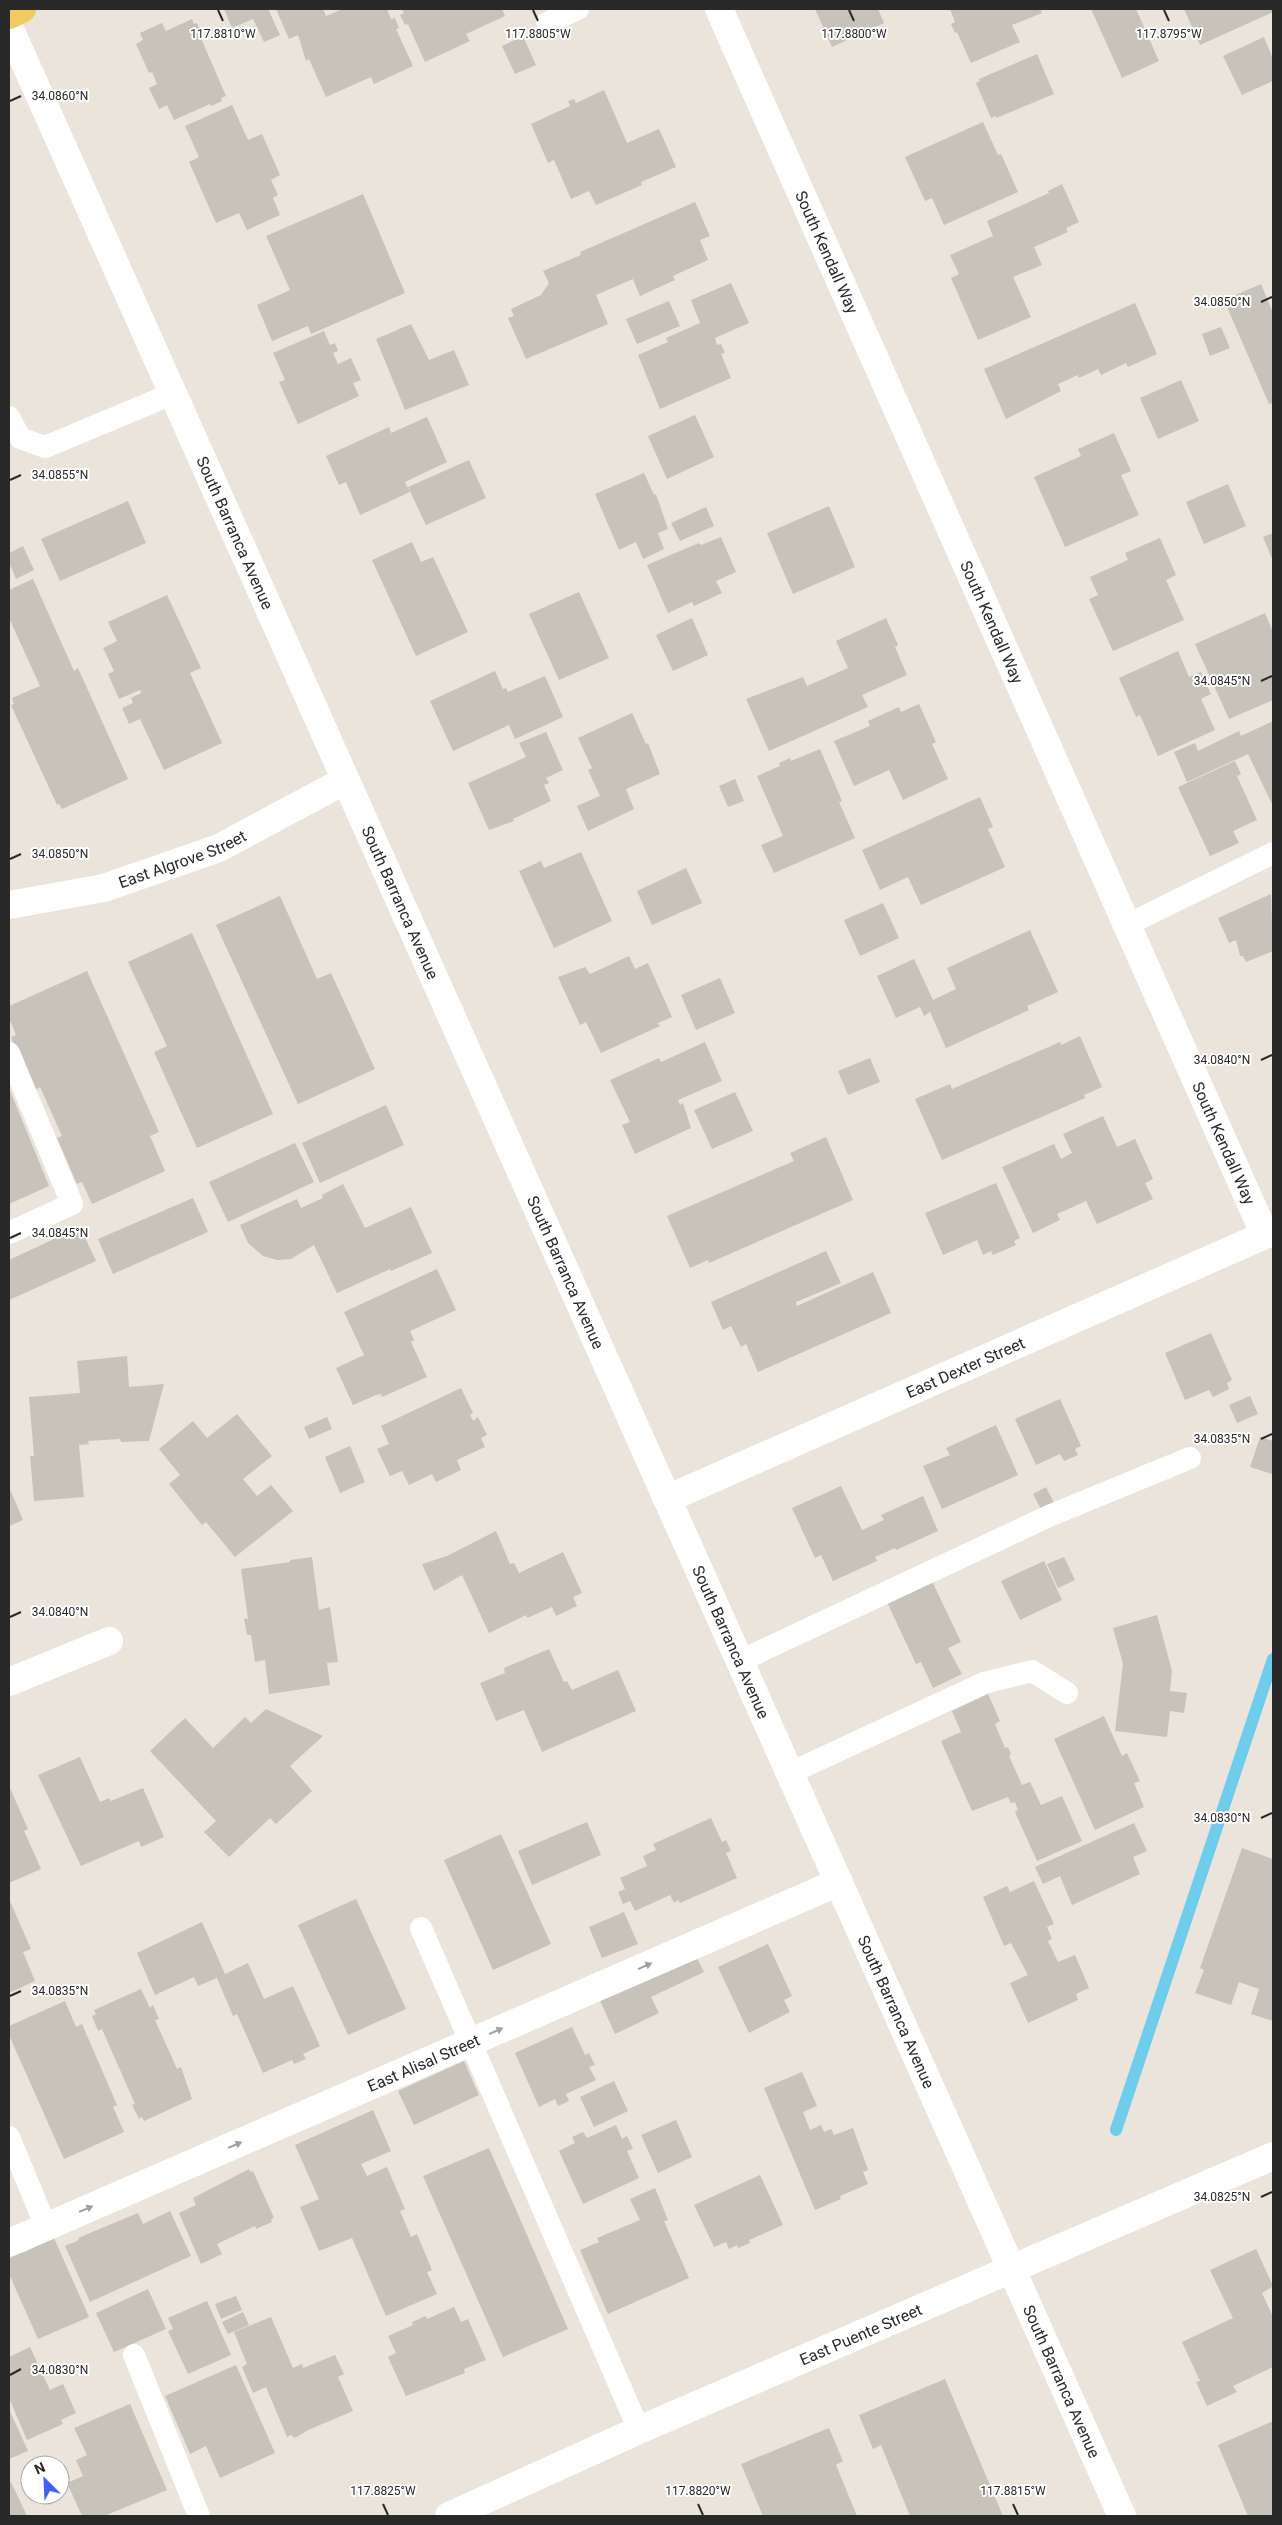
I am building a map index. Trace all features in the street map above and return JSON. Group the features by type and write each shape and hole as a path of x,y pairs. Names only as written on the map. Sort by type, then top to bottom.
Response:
{"main road":[{"path":"9,15 22,9"}],"street":[{"name":"South Kendall Way","path":"720,9 1265,1235"},
{"name":"South Barranca Avenue","path":"9,27 344,780 1122,2516"},
{"name":"East Algrove Street","path":"9,905 104,888 218,848 344,780"},
{"name":"East Dexter Street","path":"667,1499 1265,1235"},
{"path":"9,1682 109,1641"},
{"name":"East Alisal Street","path":"9,2243 838,1882"},
{"name":"East Puente Street","path":"449,2516 639,2430 1010,2268 1273,2156"}],"lane":[{"path":"547,23 578,9"},
{"path":"9,417 20,438 45,447 172,394"},
{"path":"1127,925 1273,853"},
{"path":"9,1053 72,1204 9,1233"},
{"path":"740,1661 1050,1516 1190,1458"},
{"path":"790,1773 984,1683 1032,1671 1067,1693"},
{"path":"421,1928 639,2430"},
{"path":"9,2137 46,2227"},
{"path":"134,2355 199,2516"}],"building":[{"path":"224,9 268,9 280,35 264,42 253,19 232,28"},
{"path":"276,9 323,9 326,16 343,9 387,9 391,19 395,18 399,28 396,29 413,66 374,84 371,77 326,97 309,59 306,61 298,35 289,39"},
{"path":"402,9 502,9 505,16 466,34 470,41 425,62 408,24 405,25 400,15 404,13"},
{"path":"815,9 878,9 884,23 832,47"},
{"path":"950,9 1040,9 1042,13 1012,25 1020,42 971,63 957,32 955,33 951,24 955,22"},
{"path":"1091,9 1136,9 1159,61 1122,78"},
{"path":"1184,9 1273,9 1273,12 1200,45"},
{"path":"192,19 194,24 197,23 202,35 200,36 226,96 221,98 222,101 211,106 210,104 174,120 167,105 159,109 149,88 157,84 152,72 149,73 136,44 143,40 140,33 162,23 166,31"},
{"path":"523,36 536,65 515,74 502,46"},
{"path":"1264,37 1273,59 1273,81 1242,95 1223,56"},
{"path":"1037,54 1054,94 996,118 996,116 991,118 976,83 980,81 979,79"},
{"path":"604,90 627,143 659,129 676,167 641,182 642,185 596,205 589,191 571,199 554,160 548,163 531,124 570,106 568,101 574,99 576,103"},
{"path":"232,105 248,140 262,134 280,175 271,180 278,195 273,198 280,215 247,230 239,213 216,223 189,162 199,157 185,126"},
{"path":"983,122 998,155 1001,154 1018,192 944,225 932,198 925,201 905,157"},
{"path":"1062,184 1079,222 1066,228 1068,232 1034,247 1042,265 1013,277 1031,317 978,340 951,278 959,274 950,255 993,236 987,221 1049,193 1048,191"},
{"path":"363,194 405,293 311,334 308,326 272,341 257,305 290,290 266,236"},
{"path":"695,202 710,236 700,240 708,260 673,276 675,280 640,296 633,279 596,295 608,324 526,359 508,318 514,316 511,309 541,295 549,283 543,271 581,255 580,252"},
{"path":"731,283 749,323 715,338 717,345 721,344 725,353 721,354 731,378 660,409 638,355 668,342 666,338 700,323 691,300"},
{"path":"1261,284 1273,313 1273,403 1269,404 1224,300"},
{"path":"669,301 680,326 637,344 626,319"},
{"path":"1135,303 1157,354 1128,367 1126,363 1101,375 1098,369 1079,378 1078,375 1058,384 1061,391 1006,419 984,369"},
{"path":"411,324 429,360 454,350 469,385 405,410 376,339"},
{"path":"1221,327 1230,348 1210,356 1202,334"},
{"path":"324,331 330,345 335,343 338,351 333,353 338,364 351,358 361,380 353,383 359,396 298,424 279,382 285,380 273,353"},
{"path":"1181,380 1199,421 1158,439 1140,398"},
{"path":"695,415 714,457 667,479 648,436"},
{"path":"427,417 447,462 405,482 410,492 360,515 346,482 339,485 326,456 389,427 391,433"},
{"path":"1114,433 1131,471 1121,475 1139,515 1065,547 1034,477 1081,456 1078,449"},
{"path":"469,460 486,498 426,525 408,487"},
{"path":"644,473 654,495 656,494 668,529 658,533 664,549 643,559 636,542 619,550 595,494"},
{"path":"1228,484 1246,526 1204,544 1186,502"},
{"path":"128,501 146,543 60,581 41,539"},
{"path":"829,506 855,567 793,594 767,533"},
{"path":"706,507 714,526 680,541 671,523"},
{"path":"1273,533 1273,561 1263,537"},
{"path":"721,537 736,572 716,581 722,593 694,606 692,602 668,613 647,565 699,543 701,545"},
{"path":"1160,538 1176,575 1166,580 1184,620 1113,651 1089,599 1098,595 1090,577 1128,560 1125,553"},
{"path":"412,542 421,562 433,557 468,632 416,656 372,560"},
{"path":"23,546 34,570 16,579 9,562 9,553"},
{"path":"33,579 74,671 78,668 128,779 62,809 59,804 57,805 11,705 14,704 12,698 40,686 9,618 9,590"},
{"path":"579,592 609,658 559,680 529,614"},
{"path":"167,595 201,668 190,673 222,743 164,770 140,719 129,724 122,708 133,703 131,698 141,693 140,690 119,699 108,674 114,671 103,648 117,641 108,622"},
{"path":"1265,613 1273,632 1273,700 1229,719 1195,644"},
{"path":"692,618 708,655 673,671 656,635"},
{"path":"886,618 898,645 895,647 907,675 862,695 868,707 769,751 746,699 803,677 807,686 848,668 836,641"},
{"path":"1178,651 1189,677 1201,672 1211,694 1201,699 1215,730 1158,756 1140,715 1136,717 1119,678"},
{"path":"495,671 503,689 506,688 508,692 545,676 563,717 515,739 509,725 453,751 430,701"},
{"path":"919,704 936,742 932,744 948,779 903,800 889,770 854,786 834,741 870,726 868,721 899,707 901,712"},
{"path":"632,713 646,744 648,743 660,774 626,789 634,809 588,831 577,806 600,796 588,770 592,768 578,738"},
{"path":"1273,721 1273,806 1248,754 1187,782 1174,752 1195,743 1198,751 1239,731 1241,736"},
{"path":"546,732 563,770 546,778 549,783 544,785 551,801 513,819 514,821 489,830 468,783 526,757 519,743"},
{"path":"820,749 842,801 839,802 855,838 774,873 761,845 783,836 757,776 780,766 779,763 790,758 791,761"},
{"path":"1235,761 1241,774 1237,776 1257,820 1233,831 1239,843 1210,856 1178,787"},
{"path":"735,779 744,801 728,807 719,786"},
{"path":"980,797 993,827 988,829 1005,867 921,905 908,877 880,890 862,850"},
{"path":"581,852 612,921 554,948 519,871 541,861 544,868"},
{"path":"686,868 702,903 652,925 637,891"},
{"path":"1271,894 1273,951 1246,962 1243,956 1240,956 1236,940 1229,943 1218,918"},
{"path":"280,896 317,979 331,973 375,1069 298,1104 216,925"},
{"path":"883,903 899,938 860,956 844,920"},
{"path":"1030,930 1058,992 1027,1006 1029,1010 946,1048 930,1012 924,1016 920,1007 896,1018 877,976 914,959 933,1000 956,989 947,968"},
{"path":"192,933 273,1114 197,1148 154,1052 167,1046 128,962"},
{"path":"629,956 635,969 648,963 672,1017 658,1023 660,1026 601,1053 586,1022 580,1025 558,977 585,967 590,974"},
{"path":"87,971 159,1132 150,1136 165,1171 92,1204 82,1182 77,1184 57,1138 62,1136 40,1087 35,1090 11,1037 16,1035 9,1018 9,1006"},
{"path":"720,978 735,1013 696,1030 681,995"},
{"path":"1080,1036 1102,1087 1084,1095 1085,1098 942,1160 915,1099 950,1084 952,1089 1060,1042 1061,1045"},
{"path":"705,1042 722,1081 678,1100 680,1105 683,1103 691,1128 635,1154 622,1125 630,1122 610,1080 659,1058 661,1062"},
{"path":"870,1058 880,1082 848,1095 838,1071"},
{"path":"9,1088 49,1186 9,1204"},
{"path":"735,1092 753,1131 712,1149 694,1110"},
{"path":"386,1105 404,1145 320,1183 302,1143"},
{"path":"1103,1116 1117,1147 1135,1139 1153,1179 1145,1183 1153,1199 1097,1224 1086,1201 1057,1214 1060,1220 1033,1233 1002,1167 1054,1144 1061,1159 1072,1153 1063,1134"},
{"path":"826,1137 853,1200 709,1263 708,1260 690,1268 667,1216 794,1161 790,1153"},
{"path":"295,1143 314,1182 228,1222 209,1182"},
{"path":"996,1183 1020,1238 1014,1241 1016,1245 993,1255 991,1251 983,1255 977,1240 943,1255 925,1213"},
{"path":"343,1184 365,1228 411,1207 432,1253 391,1271 390,1269 337,1293 314,1245 291,1259 277,1260 263,1256 248,1243 240,1225 297,1199 301,1208 323,1198 322,1195"},
{"path":"193,1198 208,1232 113,1274 98,1239"},
{"path":"80,1227 96,1261 9,1300 9,1260"},
{"path":"826,1251 841,1283 796,1302 797,1306 873,1272 891,1313 758,1372 746,1344 741,1347 731,1326 723,1330 711,1302"},
{"path":"437,1269 456,1310 410,1331 414,1340 411,1342 427,1377 382,1397 381,1394 376,1395 353,1405 336,1368 364,1355 344,1312"},
{"path":"1211,1333 1232,1380 1227,1383 1229,1389 1213,1397 1209,1390 1185,1400 1165,1353"},
{"path":"127,1356 129,1387 164,1384 149,1441 121,1442 120,1439 88,1441 89,1444 79,1445 84,1497 34,1501 30,1456 34,1456 29,1397 80,1393 77,1361"},
{"path":"461,1388 473,1413 470,1415 473,1421 478,1417 487,1435 481,1438 485,1447 457,1460 461,1470 436,1482 432,1474 409,1485 402,1471 390,1476 377,1449 389,1444 381,1426"},
{"path":"1250,1396 1258,1414 1237,1423 1229,1405"},
{"path":"1060,1399 1081,1446 1075,1449 1078,1455 1064,1461 1060,1454 1036,1465 1015,1419"},
{"path":"237,1414 272,1456 243,1479 257,1496 271,1485 293,1511 235,1557 206,1522 202,1525 169,1484 180,1475 159,1449 193,1421 207,1438"},
{"path":"327,1417 332,1429 309,1439 304,1427"},
{"path":"996,1425 1018,1475 942,1509 923,1466 950,1455 946,1448"},
{"path":"1260,1437 1273,1441 1272,1474 1250,1467"},
{"path":"350,1446 365,1482 340,1493 325,1457"},
{"path":"841,1486 862,1530 884,1520 881,1515 923,1496 938,1531 896,1550 895,1548 875,1557 877,1561 833,1581 821,1555 815,1558 792,1508"},
{"path":"9,1487 23,1520 9,1526"},
{"path":"1046,1487 1055,1505 1042,1511 1033,1494"},
{"path":"496,1531 510,1564 514,1563 519,1573 563,1552 582,1593 573,1597 577,1606 556,1616 552,1607 527,1618 526,1615 489,1633 462,1575 434,1591 422,1564 447,1556"},
{"path":"312,1557 319,1610 330,1607 338,1662 327,1663 330,1685 269,1694 265,1660 255,1662 251,1635 247,1635 244,1618 248,1619 241,1569"},
{"path":"1064,1557 1075,1580 1058,1588 1047,1564"},
{"path":"1044,1561 1062,1600 1020,1620 1001,1581"},
{"path":"930,1577 961,1642 948,1648 962,1674 933,1688 921,1662 916,1664 885,1598"},
{"path":"1157,1615 1172,1671 1170,1691 1187,1693 1184,1713 1170,1711 1167,1737 1115,1731 1123,1664 1113,1628"},
{"path":"549,1649 564,1682 567,1681 572,1690 618,1670 636,1711 542,1752 524,1710 496,1721 480,1683 505,1673 504,1668"},
{"path":"988,1694 1000,1721 995,1724 1005,1748 1008,1747 1011,1754 1009,1756 1022,1785 1030,1782 1041,1805 1062,1796 1082,1841 1037,1861 1015,1812 1018,1810 1015,1802 1011,1803 1008,1797 972,1811 941,1741 961,1732 952,1711"},
{"path":"266,1709 323,1736 290,1766 312,1791 276,1824 270,1818 229,1857 204,1832 216,1821 150,1751 185,1718 213,1748 245,1717 251,1723"},
{"path":"1104,1716 1122,1756 1127,1753 1140,1781 1134,1783 1144,1807 1095,1830 1054,1739"},
{"path":"80,1757 100,1802 109,1798 111,1801 143,1788 164,1837 141,1847 139,1841 81,1866 38,1775"},
{"path":"9,1786 28,1829 24,1831 41,1869 9,1883"},
{"path":"711,1818 722,1842 726,1840 731,1851 726,1853 737,1878 680,1903 678,1900 674,1903 670,1895 635,1911 630,1901 623,1904 618,1892 625,1889 620,1878 647,1866 643,1856 656,1850 653,1844"},
{"path":"587,1822 601,1855 532,1885 518,1851"},
{"path":"1134,1823 1147,1851 1133,1857 1140,1874 1072,1905 1060,1876 1043,1884 1035,1867"},
{"path":"501,1834 551,1944 493,1970 444,1860"},
{"path":"1242,1848 1273,1859 1273,2021 1251,2014 1259,1989 1239,1982 1231,2005 1195,1993 1204,1970 1200,1968"},
{"path":"1034,1881 1054,1924 1047,1927 1052,1939 1048,1941 1058,1962 1075,1955 1089,1988 1076,1994 1078,2000 1028,2023 1010,1983 1028,1975 1011,1943 1004,1946 983,1897 1007,1886 1010,1892"},
{"path":"9,1899 31,1949 23,1952 35,1981 9,1993"},
{"path":"356,1899 406,2009 348,2035 298,1925"},
{"path":"624,1912 638,1944 602,1958 589,1927"},
{"path":"202,1922 225,1974 248,1963 264,1999 293,1986 320,2046 303,2054 306,2059 294,2064 292,2060 263,2073 237,2014 233,2016 217,1978 198,1986 194,1977 155,1995 137,1953"},
{"path":"768,1944 792,1996 784,2000 790,2012 749,2033 718,1967"},
{"path":"694,1952 704,1972 651,1997 659,2013 615,2034 598,1996"},
{"path":"141,1989 150,2008 153,2005 159,2019 155,2020 177,2069 181,2067 192,2099 144,2121 142,2117 139,2119 132,2105 135,2104 102,2029 98,2031 92,2016 96,2014 94,2010"},
{"path":"65,2001 76,2027 82,2024 117,2105 113,2107 124,2132 64,2159 9,2035 9,2026"},
{"path":"572,2027 585,2055 589,2053 595,2065 589,2067 596,2080 566,2094 569,2101 558,2106 555,2099 539,2107 515,2053"},
{"path":"464,2061 479,2095 414,2125 398,2091"},
{"path":"802,2072 817,2106 803,2112 810,2130 821,2125 824,2132 831,2129 834,2135 853,2128 868,2170 863,2172 868,2184 840,2196 841,2199 815,2210 764,2088"},
{"path":"614,2081 628,2111 594,2127 580,2097"},
{"path":"373,2110 391,2151 361,2164 367,2176 387,2167 405,2209 400,2211 411,2237 417,2234 432,2270 427,2272 437,2294 386,2316 352,2238 319,2251 300,2207 319,2199 295,2145"},
{"path":"676,2120 692,2157 658,2173 641,2135"},
{"path":"616,2125 622,2139 627,2136 633,2149 627,2151 639,2178 583,2204 559,2151 575,2143 572,2137 583,2132 587,2138"},
{"path":"489,2148 568,2329 503,2357 423,2176"},
{"path":"249,2169 250,2172 253,2171 274,2218 271,2219 272,2222 256,2229 255,2226 217,2244 222,2254 201,2264 179,2213 196,2205 193,2198"},
{"path":"760,2175 783,2225 749,2240 750,2243 738,2248 737,2245 729,2249 726,2242 714,2247 694,2205"},
{"path":"655,2188 668,2220 664,2221 689,2278 608,2314 580,2250 599,2242 597,2238 640,2220 630,2199"},
{"path":"170,2211 191,2256 90,2302 65,2246 79,2240 78,2238 138,2213 143,2224"},
{"path":"54,2238 89,2317 38,2339 9,2274 9,2259 11,2258 10,2255 21,2250 22,2253"},
{"path":"1256,2249 1273,2286 1262,2293 1273,2317 1273,2367 1233,2386 1237,2392 1207,2406 1196,2382 1200,2381 1182,2342 1233,2318 1210,2270"},
{"path":"148,2289 166,2329 114,2352 96,2313"},
{"path":"236,2296 242,2310 221,2319 215,2304"},
{"path":"207,2301 231,2355 188,2374 168,2331 173,2329 168,2318"},
{"path":"454,2307 461,2322 468,2319 486,2360 464,2369 465,2373 406,2396 388,2357 396,2353 388,2336 413,2325 412,2322 426,2316 427,2319"},
{"path":"243,2312 249,2325 228,2334 222,2322"},
{"path":"271,2317 293,2368 302,2364 303,2368 335,2355 344,2374 338,2377 353,2411 308,2430 295,2438 291,2435 287,2437 266,2387 253,2393 242,2367 247,2364 234,2332"},
{"path":"30,2347 50,2390 63,2384 76,2413 61,2420 63,2424 27,2440 9,2398 9,2357"},
{"path":"236,2365 275,2453 220,2478 206,2446 190,2454 165,2396"},
{"path":"945,2379 1003,2516 910,2516 881,2445 873,2449 859,2415"},
{"path":"130,2404 167,2490 104,2516 82,2516 70,2490 70,2482 83,2476 76,2460 87,2455 74,2428"},
{"path":"9,2409 28,2451 9,2459"},
{"path":"1273,2421 1273,2516 1248,2516 1218,2445"},
{"path":"829,2428 843,2461 836,2465 857,2516 763,2516 741,2464"},
{"path":"11,2482 20,2505 22,2505 27,2516 9,2516 9,2484"}],"waterway":[{"path":"1116,2130 1273,1659"}]}
